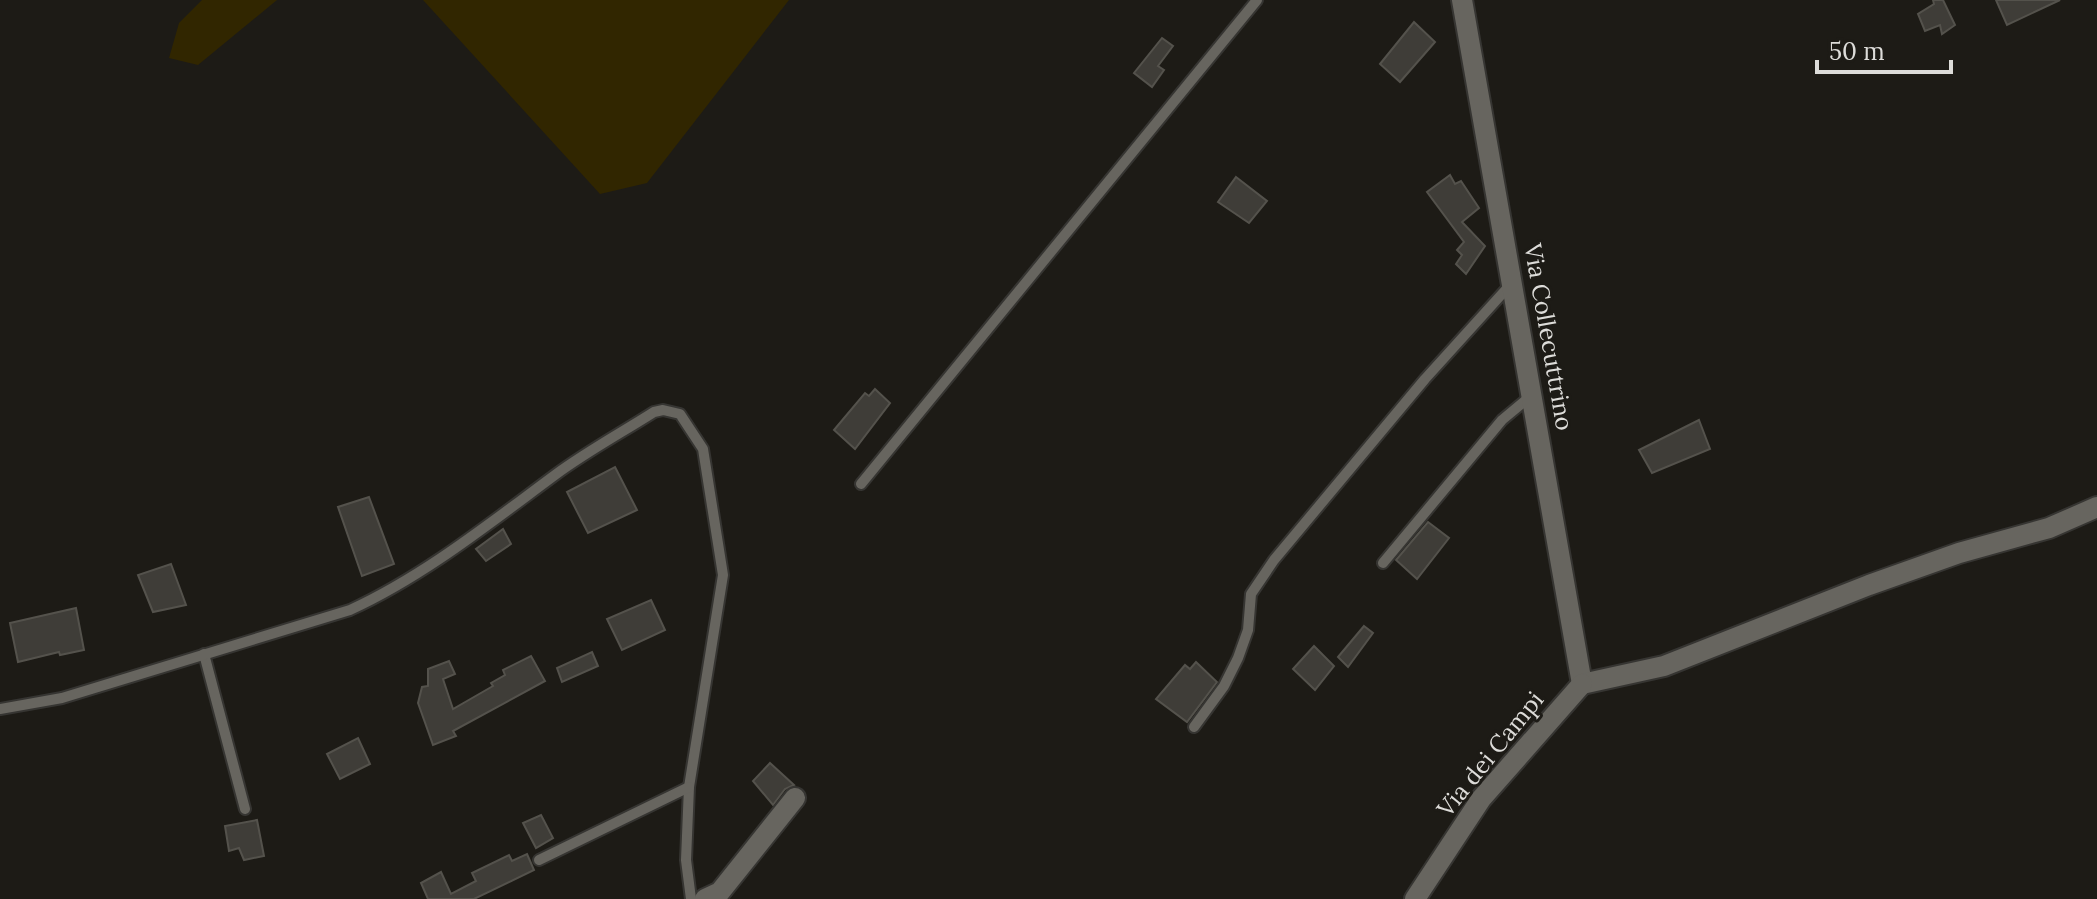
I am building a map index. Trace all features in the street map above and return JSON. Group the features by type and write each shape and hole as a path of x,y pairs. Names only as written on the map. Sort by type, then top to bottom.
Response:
{"street":[{"name":"Via Collecuttrino","path":"1462,0 1582,684"},
{"path":"1582,684 1664,666 1869,585 1959,553 2049,528 2097,507"},
{"name":"Via dei Campi","path":"1415,899 1481,799 1582,684"},
{"path":"705,899 720,892 795,798"}],"lane":[{"path":"861,484 1257,0"},
{"path":"1194,727 1224,686 1238,658 1248,630 1251,594 1274,560 1465,333 1513,282"},
{"path":"1383,563 1502,420 1532,395"},
{"path":"0,709 62,698 312,624 372,600 489,525 557,473 654,412 663,410 680,414 703,449 723,575 689,787 686,860 691,899"},
{"path":"204,654 245,809"},
{"path":"539,860 689,787"}],"shaded area":[{"path":"202,0 277,0 198,65 169,58 179,23"},
{"path":"423,0 789,0 647,183 600,194"}],"building":[{"path":"1933,0 1943,0 1955,25 1942,34 1940,25 1925,31 1918,14 1934,4"},
{"path":"1996,0 2060,0 2007,25"},
{"path":"1414,22 1435,42 1400,82 1380,64"},
{"path":"1162,38 1173,46 1158,66 1164,70 1152,87 1134,73"},
{"path":"1450,175 1455,184 1461,181 1479,208 1462,222 1485,246 1466,274 1456,264 1462,255 1457,250 1464,242 1427,192"},
{"path":"1236,177 1267,201 1249,223 1218,202"},
{"path":"875,389 890,403 855,449 834,430 865,393 869,396"},
{"path":"1699,420 1710,449 1652,473 1639,450"},
{"path":"615,467 637,510 588,533 567,492"},
{"path":"369,497 394,564 362,576 338,507"},
{"path":"1428,522 1449,538 1417,579 1396,560"},
{"path":"503,529 511,544 486,561 476,549"},
{"path":"171,564 186,605 153,612 138,575"},
{"path":"651,600 665,630 622,650 607,619"},
{"path":"76,608 84,650 60,655 59,652 18,662 10,623"},
{"path":"1364,626 1373,633 1348,667 1338,657"},
{"path":"1314,646 1334,666 1315,690 1293,669"},
{"path":"592,652 598,666 562,682 557,668"},
{"path":"531,656 545,681 453,731 456,736 433,745 418,703 422,687 428,686 428,669 449,661 455,674 443,679 453,709 493,686 491,683 505,675 503,670"},
{"path":"1196,662 1217,682 1187,722 1156,699 1185,665 1190,669"},
{"path":"358,738 370,764 340,779 327,754"},
{"path":"770,763 794,785 785,789 773,805 753,781"},
{"path":"541,815 553,838 536,848 523,823"},
{"path":"257,820 264,856 244,860 239,848 229,851 225,826"},
{"path":"527,854 534,870 474,899 428,899 421,883 441,872 451,894 476,881 472,873 509,855 512,861"}]}
